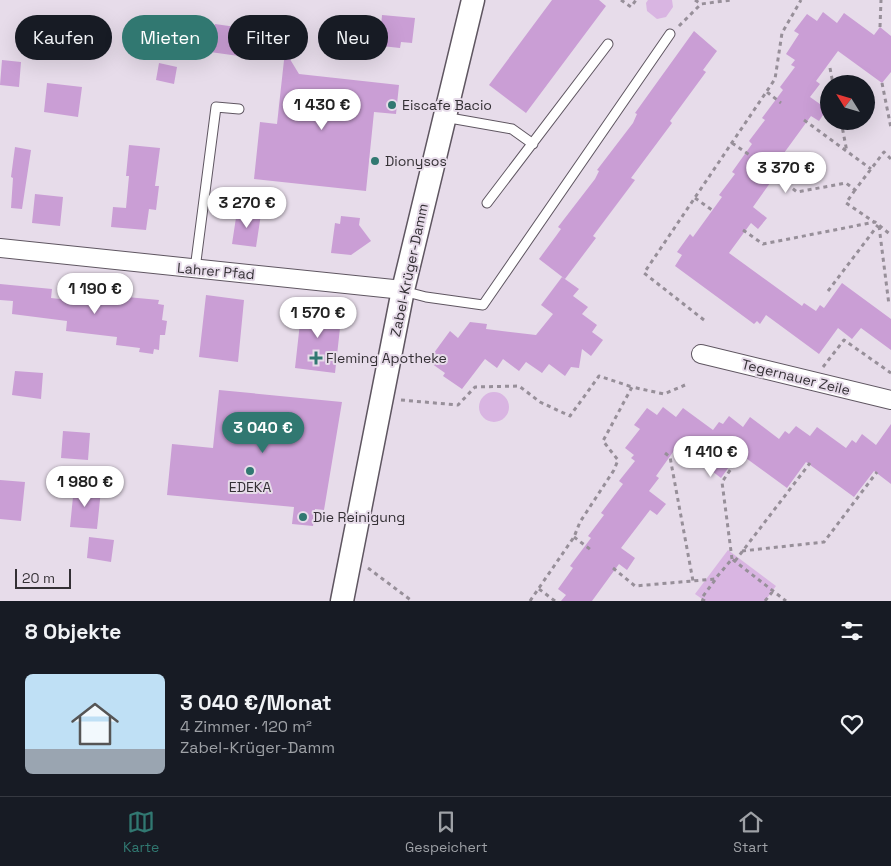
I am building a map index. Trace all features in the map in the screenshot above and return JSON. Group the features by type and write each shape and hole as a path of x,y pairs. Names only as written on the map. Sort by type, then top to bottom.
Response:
{"street":[{"name":"Zabel-Krüger-Damm","path":"342,601 403,290 473,0"},
{"name":"Lahrer Pfad","path":"0,248 403,290"},
{"name":"Tegernauer Zeile","path":"701,354 891,400"}],"lane":[{"path":"403,290 426,297 482,305 670,34"},
{"path":"487,204 608,44"},
{"path":"195,269 216,107 239,109"},
{"path":"444,117 512,129 533,144"}],"path":[{"path":"621,0 630,7 636,0"},
{"path":"696,0 701,4"},
{"path":"670,34 701,4 732,0"},
{"path":"704,320 644,273 775,79 782,33 801,0"},
{"path":"880,27 881,0"},
{"path":"830,68 831,75"},
{"path":"882,83 891,128"},
{"path":"767,92 781,103"},
{"path":"804,120 871,169"},
{"path":"843,130 848,152"},
{"path":"732,143 751,156"},
{"path":"891,159 884,152 846,204 891,235"},
{"path":"774,174 797,192 846,183 855,190"},
{"path":"695,198 712,210"},
{"path":"743,230 763,244 877,224"},
{"path":"828,291 877,224"},
{"path":"877,224 889,305"},
{"path":"822,367 844,340 891,373"},
{"path":"383,397 458,404 475,387 519,386 540,402 570,416 598,376 632,387 664,394 685,386"},
{"path":"530,601 574,537 580,522 614,470 618,460 603,441 632,387"},
{"path":"665,453 670,456 693,581"},
{"path":"742,453 722,482 734,560 786,601"},
{"path":"705,601 702,599 716,579 742,552 810,463"},
{"path":"742,552 824,542 877,472"},
{"path":"574,537 590,550"},
{"path":"366,567 412,601"},
{"path":"613,568 635,586 716,579"},
{"path":"539,589 555,601"},
{"path":"765,601 772,591"}],"shaded area":[{"path":"648,0 672,0 673,7 666,17 657,19 647,11 646,3"},
{"path":"494,392 505,396 509,407 505,418 494,422 483,418 479,407 483,396"},
{"path":"728,550 776,586 765,601 705,601 695,594"}],"building":[{"path":"552,0 599,0 606,6 526,113 489,85"},
{"path":"823,12 837,23 844,13 874,35 880,27 891,36 891,72 882,83 875,78 875,75 871,75 838,51 816,81 820,84 810,97 820,104 820,120 819,121 811,116 784,153 797,163 789,175 780,169 753,207 767,218 758,229 751,223 729,253 802,306 804,303 816,311 820,305 824,308 842,283 891,319 891,350 861,328 852,339 838,328 819,354 766,315 760,324 757,321 754,324 675,266 682,255 677,252 690,234 693,237 722,197 719,195 735,174 732,172 752,144 749,141 765,120 762,118 783,90 780,87 795,67 791,65 795,60 786,54 799,34 794,31 807,14 817,21"},
{"path":"388,16 415,18 412,43 401,42 400,48 388,47"},
{"path":"218,24 228,26 228,54 218,53"},
{"path":"694,31 717,51 703,70 706,72 670,121 672,123 631,178 635,180 593,236 596,238 565,279 539,259 561,229 558,227 595,179 599,171 597,170 633,123 637,114 635,113"},
{"path":"2,60 21,62 19,87 0,85"},
{"path":"284,60 290,60 299,74 399,85 396,114 374,112 366,191 254,179 260,122 277,124"},
{"path":"159,63 177,67 174,84 156,80"},
{"path":"47,83 82,87 78,117 44,112"},
{"path":"129,145 160,148 155,186 159,186 156,210 149,209 146,230 111,227 113,207 126,208 129,176 126,176"},
{"path":"15,147 31,150 22,209 11,208 13,178 11,177"},
{"path":"35,194 63,197 60,226 32,223"},
{"path":"237,211 261,214 256,247 232,244"},
{"path":"341,216 360,218 359,225 371,241 351,255 331,253 335,223 340,224"},
{"path":"562,277 579,289 573,296 588,307 582,314 597,325 592,332 603,340 591,356 582,349 579,368 571,367 565,376 549,364 542,373 526,362 519,371 503,359 497,368 485,359 462,389 443,376 445,373 428,361 450,331 458,338 470,322 487,324 486,329 536,335 553,314 541,305"},
{"path":"0,284 52,289 51,298 79,301 79,297 120,301 126,301 127,297 159,300 158,304 164,305 162,320 167,321 165,335 160,335 159,350 154,349 153,354 139,352 140,348 116,345 117,337 66,331 67,321 12,314 13,301 0,300"},
{"path":"206,295 244,300 238,362 199,357"},
{"path":"302,305 342,310 335,373 295,368"},
{"path":"15,371 43,373 41,399 12,395"},
{"name":"EDEKA","path":"219,390 342,402 324,510 315,509 313,526 292,524 294,507 167,495 172,444 213,448"},
{"path":"663,407 676,417 683,408 713,430 719,422 723,424 729,416 743,427 750,417 779,439 785,431 789,434 796,426 810,436 817,427 846,448 852,440 856,443 862,434 876,445 891,424 891,484 874,471 854,497 806,462 787,488 739,453 721,478 678,445 656,476 659,478 649,491 666,504 657,515 650,510 621,548 635,558 627,570 619,564 592,601 561,601 566,595 558,589 573,568 570,566 591,538 588,536 604,515 601,513 623,484 619,481 635,461 631,458 634,455 625,448 640,429 634,425 647,408 657,415"},
{"path":"63,431 90,433 88,460 61,458"},
{"path":"0,480 25,482 21,521 0,519"},
{"path":"74,487 101,490 97,529 70,527"},
{"path":"89,537 114,540 111,562 87,558"}],"place":[{"name":"Eiscafe Bacio","path":"392,105"},
{"name":"Dionysos","path":"375,161"},
{"name":"Fleming Apotheke","path":"316,358"},
{"name":"EDEKA","path":"250,471"},
{"name":"Die Reinigung","path":"303,517"}]}
